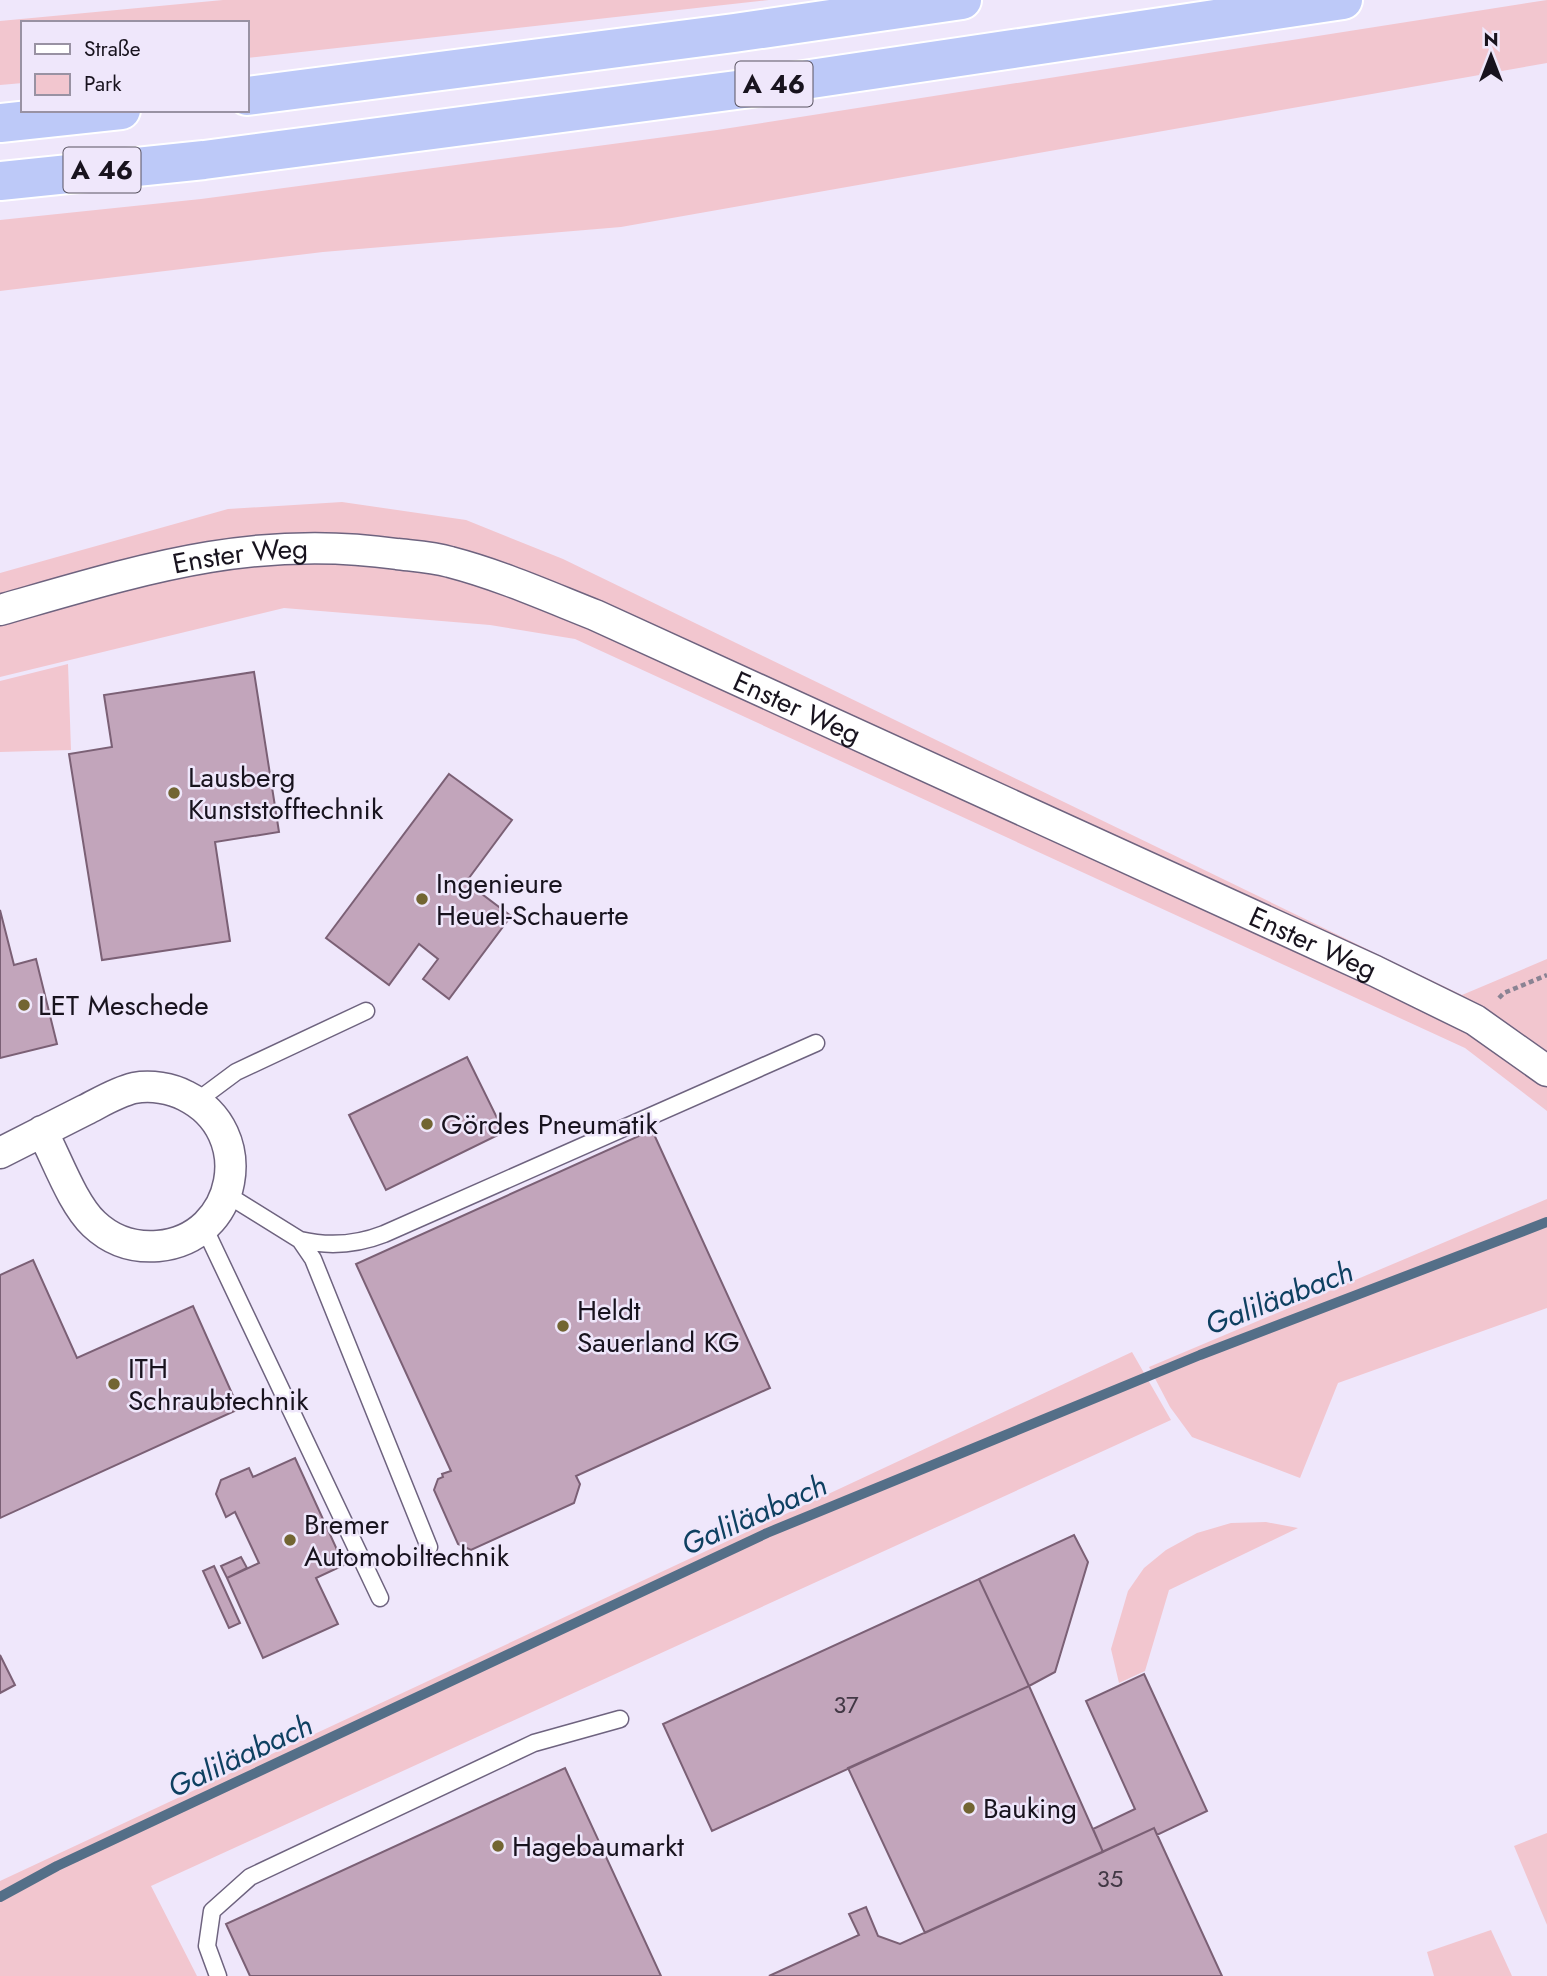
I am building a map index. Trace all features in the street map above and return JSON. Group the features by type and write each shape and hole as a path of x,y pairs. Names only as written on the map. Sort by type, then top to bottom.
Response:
{"highway":[{"name":"A 46","path":"248,96 734,33 962,0"},
{"name":"A 46","path":"0,181 204,160 744,89 1342,0"},
{"name":"A 46","path":"0,123 102,112"}],"street":[{"name":"Enster Weg","path":"0,610 153,567 272,548 326,547 380,551 448,561 516,583 595,615 1375,971 1475,1020 1547,1071"},
{"path":"0,1153 43,1131 114,1095 135,1088 156,1087 178,1091 197,1101 213,1116 224,1135 230,1154 231,1174 226,1194 217,1212 204,1227 187,1238 168,1245 148,1247 127,1244 109,1236 93,1223 81,1207 43,1131"}],"lane":[{"path":"197,1101 236,1072 366,1011"},
{"path":"226,1194 300,1240 337,1245 363,1242 816,1042"},
{"path":"204,1227 380,1598"},
{"path":"300,1240 313,1259 429,1547"},
{"path":"218,1976 207,1946 212,1911 250,1877 534,1743 620,1719"}],"path":[{"path":"1475,1020 1504,993 1547,975"}],"green space":[{"path":"223,0 769,0 248,58 248,21 21,21 21,83 0,85 0,21"},
{"path":"1547,0 1547,63 621,227 323,252 0,291 0,220 201,199 717,130"},
{"path":"342,502 466,520 563,559 1462,995 1547,959 1547,1111 1465,1048 575,639 490,625 284,608 0,677 0,573 228,509"},
{"path":"68,664 71,750 0,752 0,681"},
{"path":"1547,1199 1547,1308 1338,1383 1300,1478 1192,1437 1170,1407 1149,1367"},
{"path":"1132,1352 1171,1420 151,1886 197,1976 0,1976 0,1881"},
{"path":"1266,1522 1298,1528 1169,1590 1145,1671 1119,1683 1111,1649 1128,1591 1144,1568 1166,1550 1197,1533 1231,1523"},
{"path":"1547,1833 1547,1925 1514,1846"},
{"path":"1491,1930 1512,1976 1434,1976 1427,1952"}],"building":[{"name":"Lausberg Kunststofftechnik","path":"254,672 279,832 215,842 230,941 102,960 69,754 112,747 104,695"},
{"name":"Ingenieure Heuel-Schauerte","path":"449,774 512,820 466,882 511,916 449,999 423,979 438,959 419,944 389,985 326,938"},
{"name":"LET Meschede","path":"0,910 14,965 36,959 57,1044 0,1058"},
{"name":"Gördes Pneumatik","path":"467,1057 504,1132 386,1190 349,1115"},
{"name":"Heldt Sauerland KG","path":"652,1130 770,1388 576,1476 580,1484 574,1503 471,1550 458,1544 434,1490 438,1479 443,1477 442,1474 451,1471 356,1264"},
{"name":"ITH Schraubtechnik","path":"33,1260 77,1358 193,1306 239,1409 0,1518 0,1275"},
{"name":"Bremer Automobiltechnik","path":"295,1458 344,1565 316,1578 338,1624 263,1658 227,1578 259,1563 235,1512 226,1517 216,1494 221,1480 249,1468 253,1477"},
{"path":"1074,1535 1088,1562 1055,1672 1029,1686 979,1579"},
{"path":"241,1557 247,1568 227,1578 221,1566"},
{"path":"214,1566 240,1623 229,1628 203,1571"},
{"path":"979,1579 1029,1686 712,1831 663,1724"},
{"path":"0,1655 15,1685 0,1693"},
{"path":"1144,1674 1207,1811 1157,1835 1154,1828 1103,1852 1093,1829 1135,1809 1086,1701"},
{"path":"1029,1686 1103,1852 925,1933 848,1768"},
{"name":"Hagebaumarkt","path":"565,1768 661,1976 250,1976 226,1924"},
{"path":"1154,1828 1222,1976 769,1976 859,1935 849,1914 866,1907 878,1936 900,1944"}],"waterway":[{"name":"Galiläabach","path":"0,1897 57,1866 767,1533 1200,1355 1547,1222"}],"place":[{"name":"Lausberg Kunststofftechnik","path":"174,793"},
{"name":"Ingenieure Heuel-Schauerte","path":"422,899"},
{"name":"LET Meschede","path":"24,1005"},
{"name":"Gördes Pneumatik","path":"427,1124"},
{"name":"Heldt Sauerland KG","path":"563,1326"},
{"name":"ITH Schraubtechnik","path":"114,1384"},
{"name":"Bremer Automobiltechnik","path":"290,1540"},
{"name":"Bauking","path":"969,1808"},
{"name":"Hagebaumarkt","path":"498,1846"}]}
